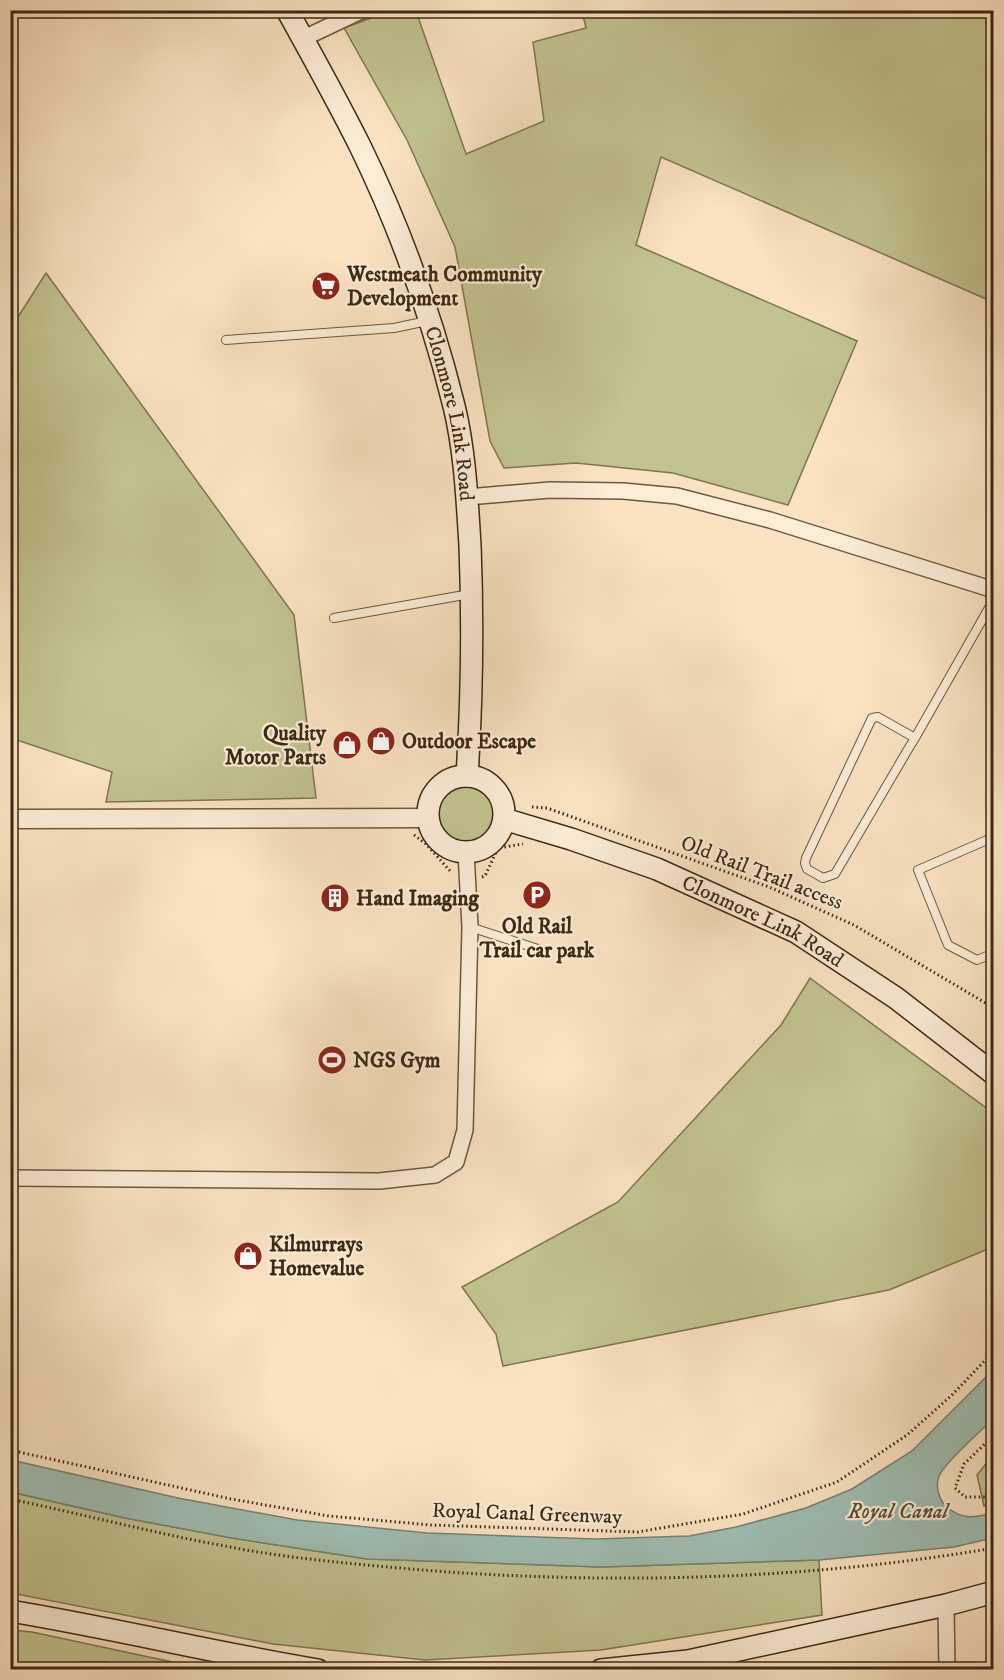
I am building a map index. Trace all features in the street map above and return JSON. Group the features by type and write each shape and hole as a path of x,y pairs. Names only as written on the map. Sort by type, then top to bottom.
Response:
{"main road":[{"name":"Clonmore Link Road","path":"287,10 360,147 396,228 429,321 454,406 467,497 472,594 467,776"},
{"path":"467,776 490,785 498,795 503,813 501,830 495,839 477,850 466,852 455,850 437,838 428,818 429,806 434,794 443,784 454,778 467,776"},
{"name":"Clonmore Link Road","path":"503,813 657,869 796,932 896,998 993,1074"},
{"path":"601,1670 688,1661 993,1593"},
{"path":"10,1611 88,1624 251,1659 318,1670"}],"street":[{"path":"302,39 363,10"},
{"path":"467,497 550,490 622,490 677,496 770,520 993,590"},
{"path":"10,819 428,818"},
{"path":"10,1178 379,1181 435,1175 456,1162 465,1130 470,927 466,852"},
{"path":"946,1605 947,1670"},
{"path":"83,1670 105,1670"}],"lane":[{"path":"226,340 394,328 429,321"},
{"path":"334,618 472,594"},
{"path":"915,738 878,717 872,718 806,858 807,869 823,878 835,874 915,738 993,600"},
{"path":"993,837 918,870 948,945 977,960 993,953"},
{"path":"470,927 541,950"}],"path":[{"name":"Old Rail Trail access","path":"503,813 547,808 769,887 854,925 993,1008"},
{"name":"Royal Canal Greenway","path":"10,1450 231,1499 329,1516 431,1525 638,1532 743,1514 837,1482 907,1436 951,1396 993,1351"},
{"path":"993,1435 964,1464 955,1488 965,1497 993,1497"},
{"path":"10,1499 225,1546 339,1563 484,1575 632,1579 819,1570 924,1560 993,1548"}],"green space":[{"path":"390,11 416,11 466,154 544,121 533,42 586,28 582,11 993,11 993,302 661,157 636,245 857,341 788,505 673,473 576,463 504,468 490,441 455,247 407,140 344,28"},
{"path":"46,273 294,615 316,798 106,802 112,772 11,738 11,328"},
{"path":"466,785 477,787 490,798 495,814 493,825 482,838 466,843 455,841 442,830 437,814 439,803 450,790"},
{"path":"810,978 993,1113 993,1247 889,1290 503,1366 496,1334 462,1287 618,1202 781,1025"},
{"path":"993,1455 993,1505 984,1506 977,1475"},
{"path":"10,1492 125,1518 232,1538 367,1559 602,1567 819,1560 822,1615 601,1650 425,1660 273,1644 11,1593"},
{"path":"10,1630 32,1632 205,1669 150,1670 85,1662 11,1668"}],"water":[{"name":"Royal Canal","path":"993,1370 993,1419 948,1463 939,1476 937,1484 941,1500 952,1511 963,1516 993,1513 993,1538 954,1547 819,1560 602,1567 367,1559 232,1538 125,1518 11,1492 11,1460 178,1498 297,1520 427,1533 596,1539 689,1536 736,1527 806,1508 852,1489 912,1451"}],"place":[{"name":"Westmeath Community Development","path":"326,286"},
{"name":"Outdoor Escape","path":"381,741"},
{"name":"Quality Motor Parts","path":"347,745"},
{"name":"Old Rail Trail car park","path":"537,895"},
{"name":"Hand Imaging","path":"335,898"},
{"name":"NGS Gym","path":"332,1060"},
{"name":"Kilmurrays Homevalue","path":"248,1256"}]}
